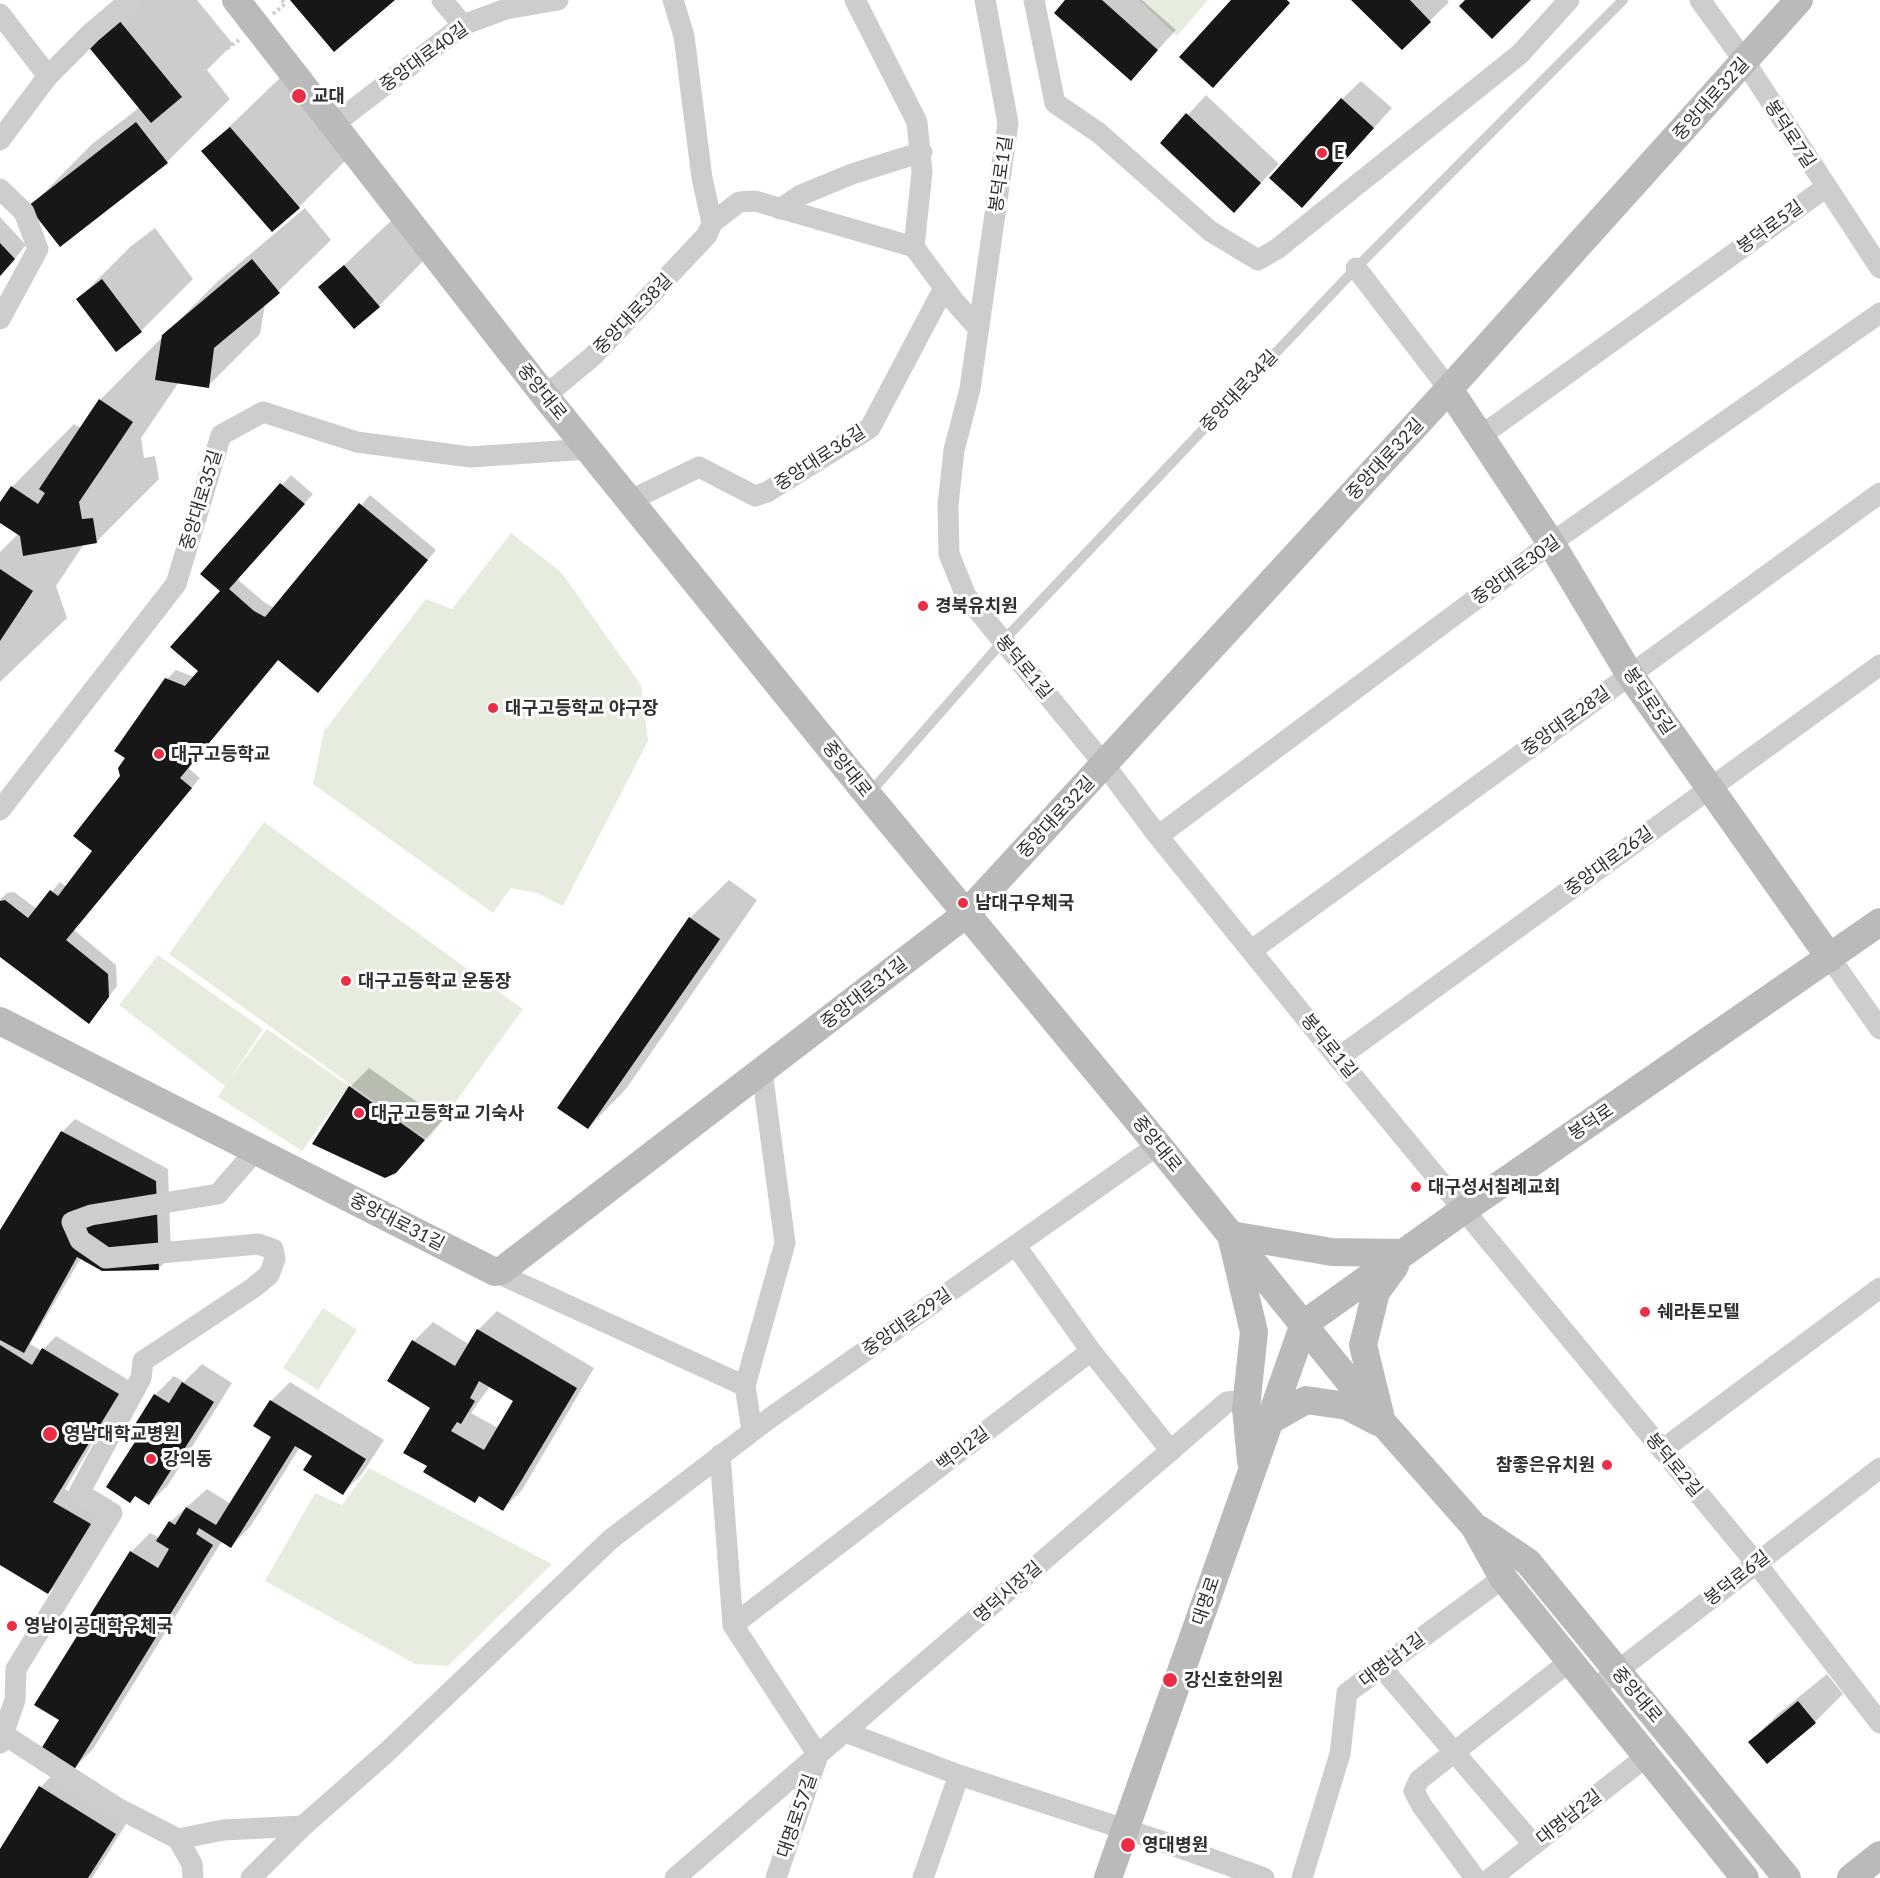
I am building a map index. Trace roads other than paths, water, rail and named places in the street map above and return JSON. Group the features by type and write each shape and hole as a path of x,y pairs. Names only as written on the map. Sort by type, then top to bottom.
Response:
{"main road":[{"name":"중앙대로","path":"236,0 544,396 631,500 868,795 1158,1145 1383,1424 1474,1526 1503,1578 1745,1878"},
{"name":"중앙대로32길","path":"966,914 1449,389 1800,0"},
{"name":"봉덕로5길","path":"1449,389 1482,435 1551,543 1630,675 1830,958"},
{"name":"중앙대로31길","path":"0,1021 495,1272 501,1271 966,914"},
{"name":"봉덕로","path":"1304,1324 1465,1209 1880,922"},
{"path":"1252,1469 1247,1400 1254,1332 1231,1235 1332,1252 1404,1252"},
{"path":"1383,1424 1363,1345 1376,1292 1404,1252"},
{"name":"대명로","path":"1108,1878 1304,1324"},
{"path":"1269,1421 1306,1400 1347,1406 1383,1424"},
{"name":"중앙대로","path":"1474,1526 1528,1562 1787,1878"},
{"path":"1851,1878 1880,1855"}],"street":[{"path":"0,140 48,76 91,33 130,0"},
{"path":"442,0 463,25"},
{"name":"중앙대로40길","path":"333,125 463,25 504,4 558,0"},
{"path":"674,0 684,36 701,168 712,223"},
{"path":"855,0 917,122 922,152 920,209 914,247 944,288 978,328"},
{"name":"봉덕로1길","path":"985,0 1008,123 970,389 954,450 948,505 949,554 966,596 1104,764 1158,836 1338,1058 1465,1209"},
{"path":"1034,0 1055,103 1099,133 1210,231 1258,260 1277,249 1520,54 1569,0"},
{"name":"봉덕로7길","path":"1700,0 1745,63 1825,188 1880,268"},
{"path":"0,14 48,76"},
{"path":"780,209 801,195 852,174 922,152"},
{"name":"봉덕로5길","path":"1482,435 1825,188"},
{"path":"0,189 24,212 38,249 0,319"},
{"name":"중앙대로38길","path":"544,396 593,356 707,235 712,223 739,202 755,201 914,247"},
{"name":"봉덕로5길","path":"1356,268 1449,389"},
{"name":"중앙대로36길","path":"631,500 699,467 755,496 767,492 870,428 944,288"},
{"name":"중앙대로30길","path":"1158,836 1551,543 1880,313"},
{"name":"중앙대로35길","path":"0,810 176,584 221,435 263,412 357,442 470,457 588,449"},
{"name":"중앙대로28길","path":"1252,950 1880,493"},
{"name":"중앙대로26길","path":"1338,1058 1880,665"},
{"path":"1830,958 1880,1029"},
{"path":"752,1431 745,1386 784,1243 762,1072"},
{"name":"중앙대로29길","path":"251,1878 303,1826 387,1752 611,1539 752,1431 1158,1145"},
{"path":"194,1878 192,1864 178,1839 116,1807 2,1739 15,1700 16,1669 112,1513 79,1493 141,1378 143,1361 253,1288 269,1275 274,1259 273,1249 258,1244 106,1258 80,1240 72,1222 91,1215 218,1194 256,1150"},
{"name":"봉덕로2길","path":"1465,1209 1756,1563 1880,1723"},
{"path":"1016,1246 1091,1351 1171,1452"},
{"path":"495,1272 745,1386"},
{"path":"1662,1450 1880,1288"},
{"name":"백의2길","path":"733,1625 1091,1351"},
{"name":"명덕시장길","path":"675,1878 1227,1402 1247,1400"},
{"path":"720,1455 733,1625 818,1755"},
{"name":"봉덕로6길","path":"1594,1689 1880,1468"},
{"name":"대명남1길","path":"1302,1878 1340,1755 1347,1693 1503,1578"},
{"path":"1475,1878 1422,1806 1414,1791 1419,1780 1456,1754 1570,1661"},
{"path":"1382,1668 1533,1845"},
{"path":"845,1732 959,1775 1126,1829 1264,1878"},
{"name":"대명로57길","path":"776,1878 818,1755"},
{"name":"대명남2길","path":"1491,1878 1647,1756"},
{"path":"923,1878 959,1775"},
{"path":"178,1839 223,1830 303,1826"}],"lane":[{"name":"중앙대로34길","path":"868,795 1003,641 1356,268 1623,0"}],"place":[{"name":"교대","path":"299,96"},
{"name":"E","path":"1322,153"},
{"name":"경북유치원","path":"923,606"},
{"name":"대구고등학교 야구장","path":"493,708"},
{"name":"대구고등학교","path":"159,754"},
{"name":"남대구우체국","path":"963,903"},
{"name":"대구고등학교 운동장","path":"346,981"},
{"name":"대구고등학교 기숙사","path":"359,1113"},
{"name":"대구성서침례교회","path":"1416,1187"},
{"name":"쉐라톤모텔","path":"1645,1312"},
{"name":"영남대학교병원","path":"50,1434"},
{"name":"강의동","path":"151,1459"},
{"name":"참좋은유치원","path":"1607,1465"},
{"name":"영남이공대학우체국","path":"12,1626"},
{"name":"강신호한의원","path":"1170,1680"},
{"name":"영대병원","path":"1128,1845"}]}
